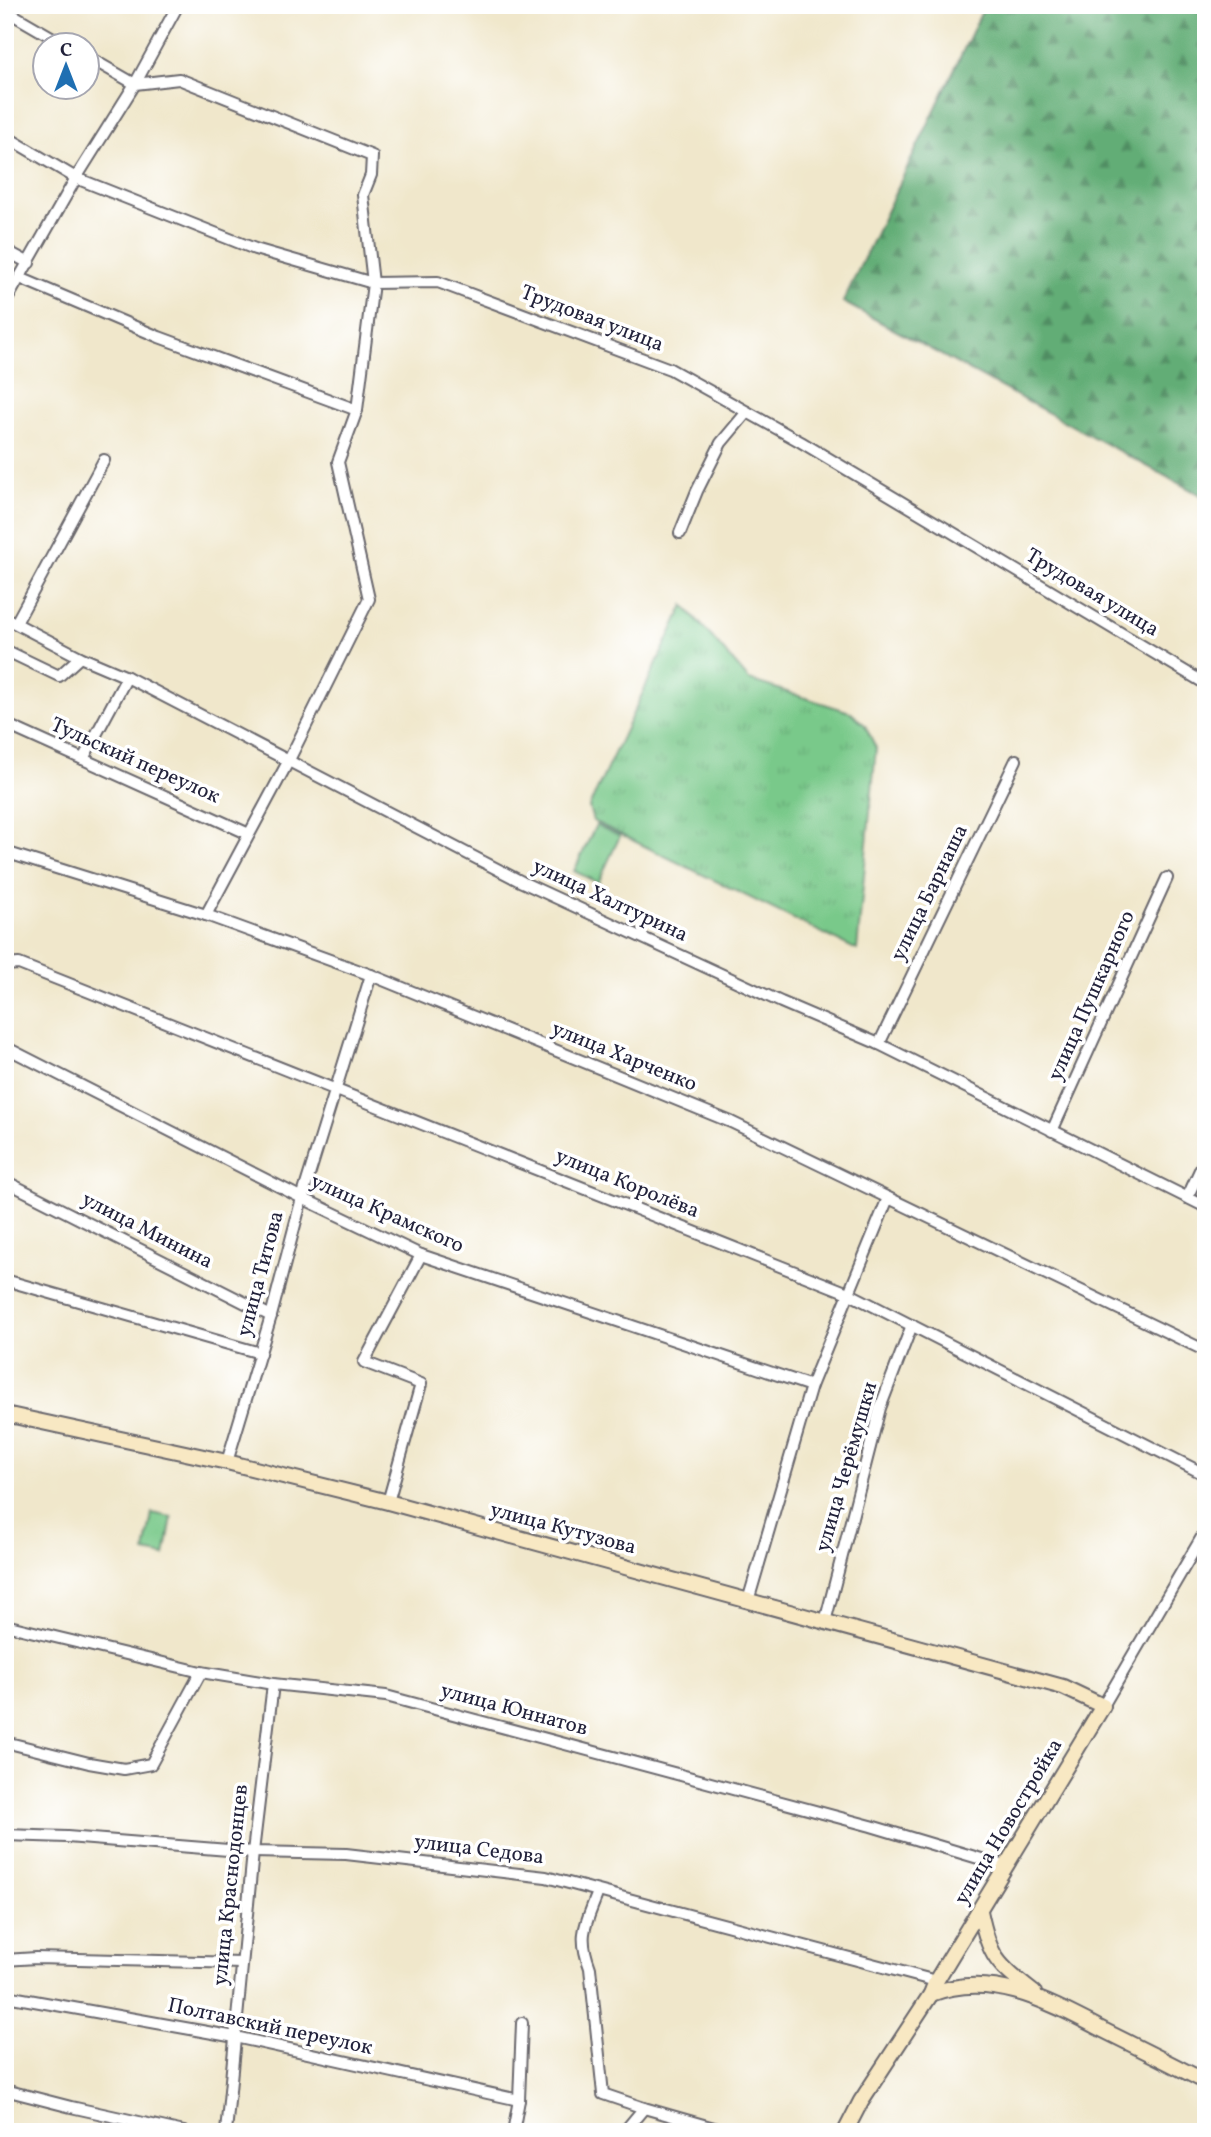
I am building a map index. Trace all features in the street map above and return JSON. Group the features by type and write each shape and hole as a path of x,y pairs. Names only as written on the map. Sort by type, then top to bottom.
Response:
{"main road":[{"name":"улица Кутузова","path":"5,1414 228,1462 388,1503 1063,1687 1103,1706"},
{"name":"улица Новостройка","path":"845,2132 861,2101 934,1988 1103,1706"},
{"path":"980,1911 988,1946 994,1957 1012,1976 1041,1998 1206,2082"},
{"path":"934,1988 974,1985 1003,1987 1041,1998"}],"street":[{"path":"5,303 76,178 135,84 178,5"},
{"path":"5,10 43,32"},
{"path":"102,65 135,84 179,79 372,156 371,175 363,195 373,283 357,410 338,462 369,599 289,760 206,915"},
{"name":"Трудовая улица","path":"5,136 76,178 255,249 373,283 438,282 670,369 1206,684"},
{"path":"5,250 29,263"},
{"path":"20,278 159,337 357,410"},
{"path":"680,533 721,443 747,412"},
{"path":"11,620 104,460"},
{"name":"улица Халтурина","path":"11,620 289,760 522,882 781,1002 879,1044 1206,1207"},
{"path":"5,650 59,676 80,657"},
{"path":"83,759 127,677"},
{"name":"Тульский переулок","path":"5,724 249,834"},
{"name":"улица Барнаша","path":"879,1044 1016,760"},
{"name":"улица Харченко","path":"5,852 206,915 371,975 731,1122 1206,1351"},
{"name":"улица Пушкарного","path":"1052,1131 1167,878"},
{"name":"улица Королёва","path":"5,965 19,964 848,1293 1206,1475"},
{"name":"улица Титова","path":"228,1462 302,1198 371,975"},
{"name":"улица Крамского","path":"5,1047 302,1198 421,1255 811,1386"},
{"path":"1187,1198 1206,1157"},
{"name":"улица Минина","path":"5,1181 271,1316"},
{"path":"748,1601 811,1386 888,1198"},
{"path":"388,1503 421,1384 364,1362 421,1255"},
{"path":"5,1280 260,1353"},
{"name":"улица Черёмушки","path":"825,1622 880,1408 912,1325"},
{"name":"улица Новостройка","path":"1103,1706 1206,1530"},
{"name":"улица Юннатов","path":"5,1625 201,1672 273,1684 386,1696 871,1826 1005,1866"},
{"path":"5,1742 124,1769 151,1764 201,1672"},
{"name":"улица Краснодонцев","path":"226,2132 253,1852 273,1684"},
{"name":"улица Седова","path":"5,1835 67,1837 253,1852 346,1854 547,1877 934,1988"},
{"path":"598,1892 582,1934 582,1949 590,1968 603,2094 727,2132"},
{"path":"5,1960 36,1958 242,1963"},
{"name":"Полтавский переулок","path":"12,1997 235,2037 519,2100"},
{"path":"513,2132 519,2100 522,2023"},
{"path":"5,2090 184,2132"},
{"path":"624,2132 645,2109"}],"green space":[{"path":"985,5 1206,5 1206,498 843,302"},
{"path":"684,605 749,680 850,712 865,725 876,748 857,950 593,821 589,807"},
{"path":"596,825 620,836 598,883 574,871"},
{"path":"152,1513 172,1517 165,1556 145,1552"}]}
